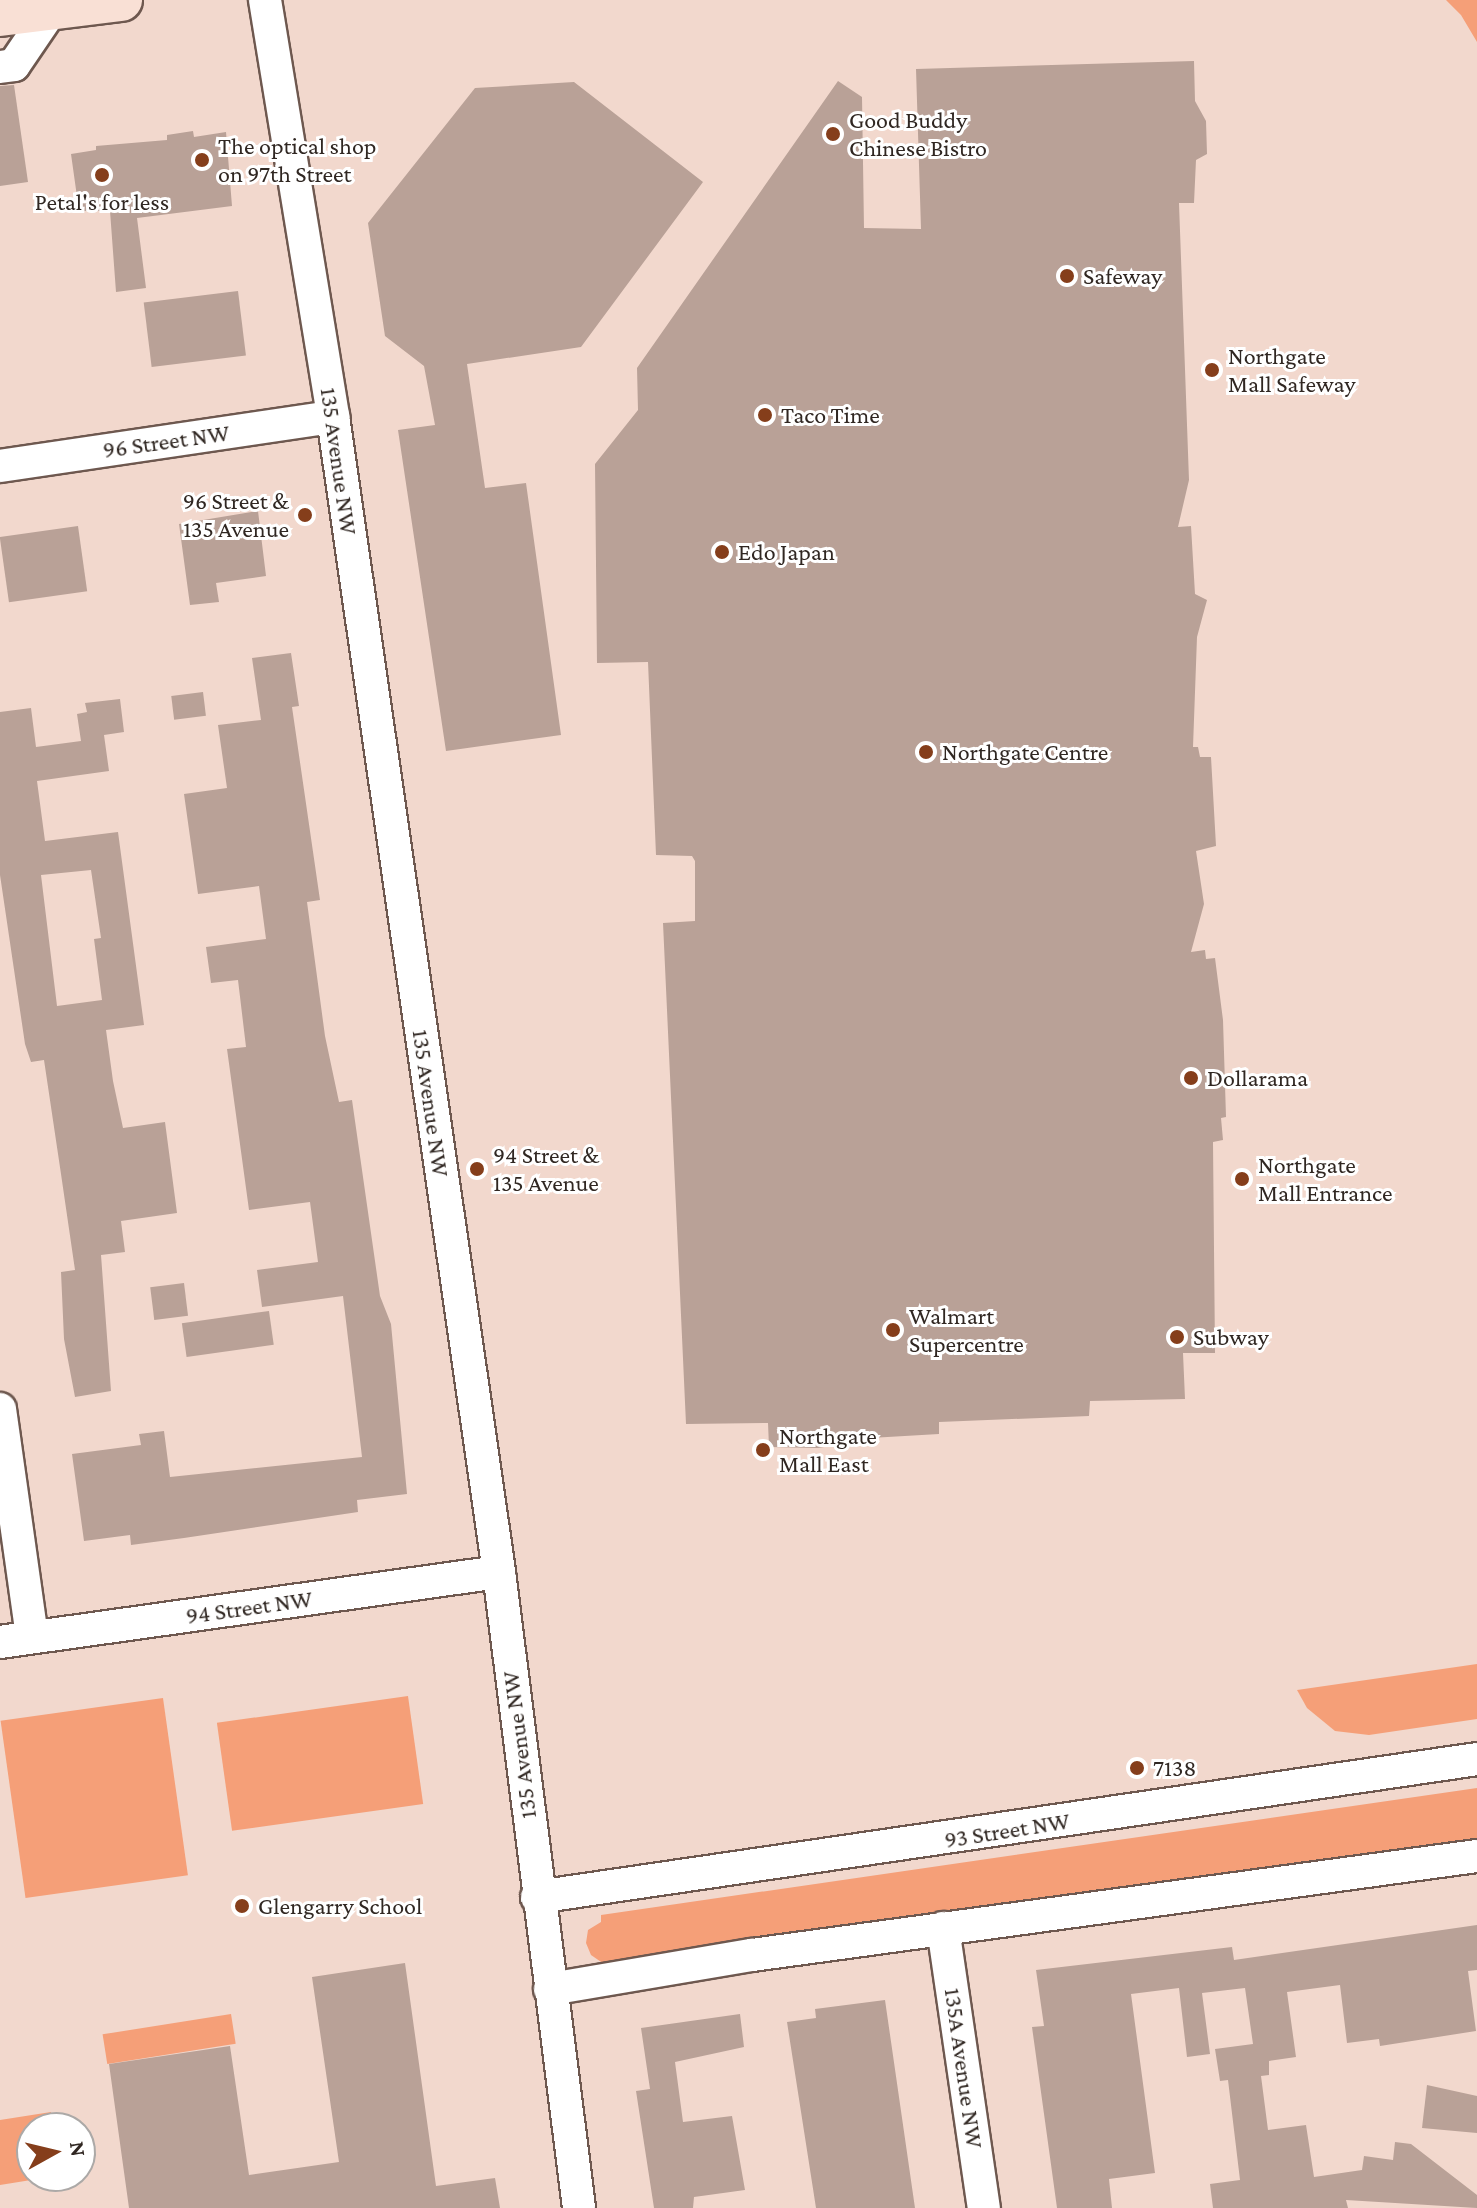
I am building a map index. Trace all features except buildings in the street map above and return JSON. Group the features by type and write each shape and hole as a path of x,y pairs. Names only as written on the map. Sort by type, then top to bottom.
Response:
{"main road":[{"path":"0,15 121,0"}],"street":[{"name":"135 Avenue NW","path":"265,0 333,417 499,1572 537,1897 579,2208"},
{"path":"0,67 14,65 52,9"},
{"name":"96 Street NW","path":"0,466 333,417"},
{"path":"0,1409 32,1637"},
{"name":"94 Street NW","path":"0,1642 499,1572"},
{"name":"93 Street NW","path":"537,1897 1477,1759"},
{"path":"550,1989 943,1928 1477,1856"},
{"name":"135A Avenue NW","path":"943,1928 984,2208"}],"shaded area":[{"path":"1446,0 1477,0 1477,42 1461,15"},
{"path":"1477,1664 1477,1719 1369,1735 1335,1731 1307,1708 1297,1690"},
{"path":"408,1696 423,1804 232,1831 217,1723"},
{"path":"163,1698 188,1875 26,1898 1,1721"},
{"path":"1477,1788 1477,1840 607,1966 591,1955 586,1943 588,1930 601,1922 601,1915"},
{"path":"231,2014 236,2044 107,2064 103,2034"},
{"path":"16,2117 16,2182 0,2185 0,2120"}],"place":[{"name":"Good Buddy Chinese Bistro","path":"833,134"},
{"name":"The optical shop on 97th Street","path":"202,160"},
{"name":"Petal's for less","path":"102,175"},
{"name":"Safeway","path":"1067,276"},
{"name":"Northgate Mall Safeway","path":"1212,370"},
{"name":"Taco Time","path":"765,415"},
{"name":"96 Street & 135 Avenue","path":"305,515"},
{"name":"Edo Japan","path":"722,552"},
{"name":"Northgate Centre","path":"926,752"},
{"name":"Dollarama","path":"1191,1078"},
{"name":"94 Street & 135 Avenue","path":"477,1169"},
{"name":"Northgate Mall Entrance","path":"1242,1179"},
{"name":"Walmart Supercentre","path":"893,1330"},
{"name":"Subway","path":"1177,1337"},
{"name":"Northgate Mall East","path":"763,1450"},
{"name":"7138","path":"1137,1768"},
{"name":"Glengarry School","path":"242,1906"}]}
